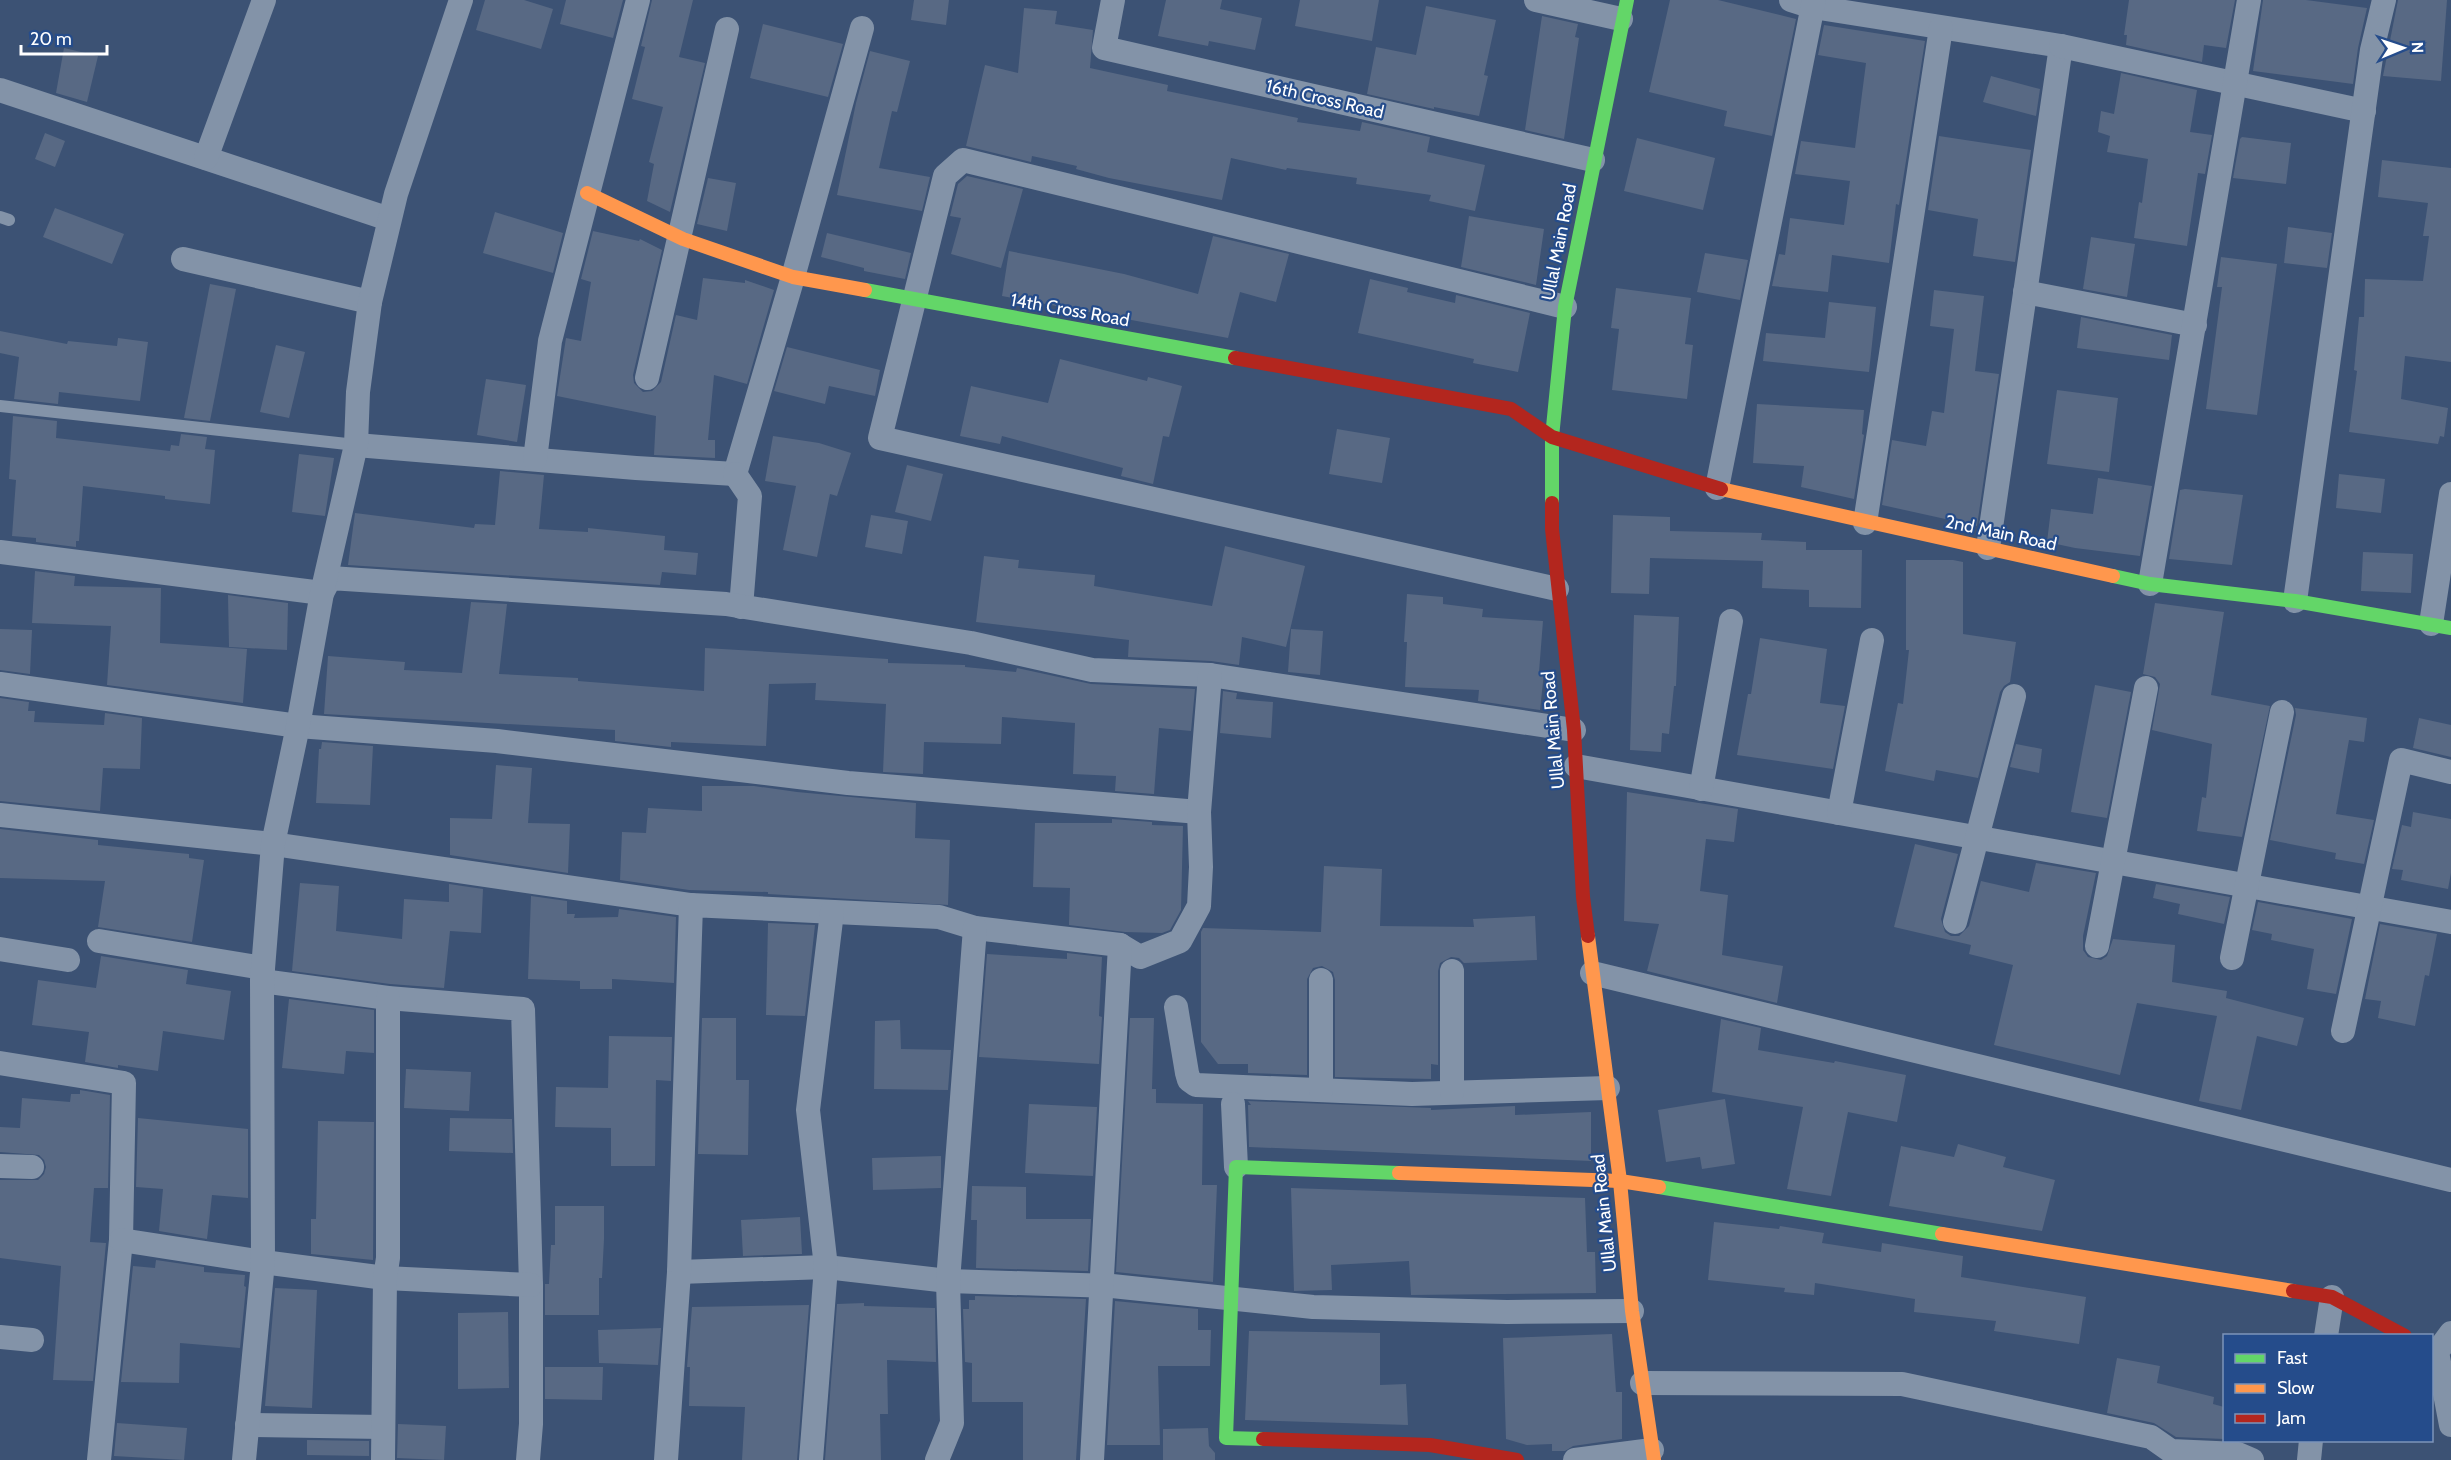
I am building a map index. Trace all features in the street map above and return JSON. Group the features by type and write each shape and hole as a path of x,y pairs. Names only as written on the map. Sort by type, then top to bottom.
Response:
{"street":[{"path":"206,158 264,0"},
{"path":"244,1460 263,1262 263,974 273,844 298,726 322,593 356,445 358,392 370,302 396,194 461,0"},
{"path":"535,459 550,341 638,0"},
{"name":"16th Cross Road","path":"1113,0 1104,48 1593,160"},
{"path":"1536,0 1624,9"},
{"path":"2150,584 2249,0"},
{"path":"2295,601 2372,50 2384,0"},
{"path":"1717,488 1806,2 1941,28 2061,46 2364,111"},
{"name":"Ullal Main Road","path":"1624,9 1565,307 1552,437 1552,528 1574,730 1583,897 1620,1181 1632,1311 1653,1455"},
{"path":"735,474 793,277 862,28"},
{"path":"1865,523 1941,28"},
{"path":"647,378 727,29"},
{"path":"1988,548 2061,46"},
{"path":"0,90 389,219"},
{"path":"1557,590 880,438 945,176 963,160 1565,307"},
{"name":"14th Cross Road","path":"587,193 679,238 793,277 1511,409 1552,437"},
{"path":"183,259 370,302"},
{"path":"2025,292 2195,325"},
{"name":"2nd Main Road","path":"1552,437 1717,488 1865,523 2150,584 2295,601 2441,626"},
{"path":"356,445 735,474"},
{"path":"735,474 750,496 741,607"},
{"path":"2441,626 2451,494"},
{"path":"0,552 322,593"},
{"path":"322,593 330,578 741,607 971,643 1092,670 1210,675 1574,730"},
{"path":"1701,789 1731,621"},
{"path":"1839,813 1872,640"},
{"path":"0,814 273,844 691,905 939,918 975,928 1120,945 1140,957 1180,940 1199,906 1201,867 1199,812 1210,675"},
{"path":"0,684 298,726 497,741 848,783 1199,812"},
{"path":"2097,946 2146,688"},
{"path":"1955,922 2014,696"},
{"path":"2232,958 2282,712"},
{"path":"2343,1031 2401,760 2451,772"},
{"path":"1576,766 2451,922"},
{"path":"666,1460 679,1272 691,905"},
{"path":"811,1460 826,1267 808,1110 832,912"},
{"path":"937,1460 952,1424 948,1281 975,928"},
{"path":"99,941 388,998 523,1009 531,1286 531,1424 528,1460"},
{"path":"1092,1460 1120,945"},
{"path":"0,949 68,960"},
{"path":"1452,971 1452,1092"},
{"path":"1592,973 2451,1180"},
{"path":"1321,980 1321,1090"},
{"path":"383,1460 385,1278 388,1258 388,998"},
{"path":"1176,1007 1187,1073 1192,1083 1196,1085 1412,1094 1608,1088"},
{"path":"0,1063 124,1083 122,1240 99,1460"},
{"path":"1233,1104 1236,1167 1226,1438 1430,1445 1517,1460"},
{"path":"0,1166 32,1167"},
{"path":"1236,1167 1620,1181 2332,1297 2403,1334"},
{"path":"122,1240 385,1278 531,1286"},
{"path":"679,1272 826,1267 948,1281 1112,1286 1313,1307 1506,1312 1632,1311"},
{"path":"2326,1334 2332,1297"},
{"path":"2451,1333 2434,1351 2451,1425"},
{"path":"0,1336 32,1340"},
{"path":"1642,1383 1902,1384 2151,1437 2170,1456 2238,1454 2252,1460"},
{"path":"247,1425 383,1427"},
{"path":"2308,1460 2311,1442"},
{"path":"1575,1460 1653,1455"}],"lane":[{"path":"0,406 356,445"}],"building":[{"path":"485,0 524,0 553,9 541,49 476,30"},
{"path":"566,0 623,0 613,38 560,24"},
{"path":"652,0 693,0 679,57 705,63 670,212 647,201 654,164 649,162 663,107 632,99 645,47 641,46"},
{"path":"914,0 949,0 946,25 911,20"},
{"path":"1166,0 1222,0 1220,9 1262,18 1255,50 1209,41 1208,46 1158,36"},
{"path":"1300,0 1379,0 1372,41 1295,26"},
{"path":"1670,0 1718,0 1796,19 1772,136 1724,126 1727,111 1649,92"},
{"path":"2129,0 2235,0 2226,48 2204,45 2202,62 2126,45 2127,35 2124,35"},
{"path":"2263,0 2306,0 2367,8 2353,84 2253,71"},
{"path":"2398,0 2447,0 2441,81 2383,76"},
{"path":"1426,6 1496,20 1484,75 1488,76 1479,116 1434,107 1434,109 1367,94 1376,47 1416,55"},
{"path":"1024,8 1057,11 1055,24 1093,30 1090,68 1168,85 1167,91 1298,118 1297,122 1360,131 1362,122 1430,137 1427,152 1485,165 1475,211 1429,201 1431,195 1356,184 1357,178 1287,168 1286,170 1231,158 1222,200 1109,178 1076,169 1077,166 1032,156 1031,162 966,146 985,65 1018,73"},
{"path":"1542,16 1578,24 1575,37 1579,38 1564,139 1525,130"},
{"path":"763,24 843,44 828,97 750,78"},
{"path":"1824,25 1925,41 1899,205 1896,204 1889,263 1832,255 1828,292 1772,286 1779,254 1785,255 1790,218 1844,225 1850,181 1795,174 1801,141 1855,148 1866,63 1818,55"},
{"path":"64,48 98,56 87,102 56,93"},
{"path":"870,51 910,61 897,112 892,111 879,168 930,177 922,211 837,195 856,103"},
{"path":"2121,73 2197,90 2190,132 2212,135 2205,174 2198,173 2187,246 2134,238 2148,159 2107,152 2110,136 2098,132 2101,111 2114,114"},
{"path":"1991,76 2040,89 2036,116 1983,102"},
{"path":"45,133 65,141 55,167 35,159"},
{"path":"1939,136 2031,150 2015,262 1973,256 1978,219 1928,210"},
{"path":"2242,137 2291,143 2286,184 2233,178"},
{"path":"1637,138 1715,158 1703,210 1624,191"},
{"path":"2382,160 2451,168 2451,362 2405,356 2401,399 2448,408 2444,437 2440,436 2438,444 2349,432 2357,371 2354,370 2359,317 2364,317 2365,279 2423,281 2429,236 2423,236 2428,203 2378,197"},
{"path":"967,176 1023,189 1001,268 951,254 961,218 950,216 958,184"},
{"path":"708,178 736,183 727,231 697,224"},
{"path":"55,208 124,234 112,264 43,237"},
{"path":"495,212 563,233 553,273 483,253"},
{"path":"1469,216 1544,229 1536,285 1461,267"},
{"path":"2288,227 2332,233 2327,268 2284,263"},
{"path":"593,231 639,241 640,239 662,250 633,375 634,383 643,392 652,391 661,382 676,315 697,320 703,278 745,283 745,280 774,290 747,384 714,375 708,440 715,440 715,458 654,455 656,416 557,396 566,338 581,341 591,282 581,279"},
{"path":"827,233 911,253 905,279 864,271 864,268 821,257"},
{"path":"1213,236 1289,254 1276,302 1240,292 1228,338 1002,296 1009,251 1124,274 1198,294"},
{"path":"2091,237 2135,244 2127,297 2083,289"},
{"path":"1705,253 1748,260 1740,300 1697,292"},
{"path":"2221,257 2277,264 2257,415 2206,409 2222,287 2217,287"},
{"path":"1370,279 1408,288 1407,292 1455,303 1456,295 1530,313 1518,372 1473,363 1474,359 1358,333"},
{"path":"210,284 236,289 210,421 184,418"},
{"path":"1616,288 1691,298 1685,344 1693,345 1687,399 1612,390 1619,329 1611,328"},
{"path":"1934,290 1984,296 1975,371 1999,374 1977,526 1882,505 1892,440 1926,446 1932,411 1944,413 1954,329 1930,326"},
{"path":"1829,302 1876,307 1869,372 1763,361 1766,333 1825,338"},
{"path":"2081,317 2172,335 2169,360 2077,348"},
{"path":"0,331 67,344 68,341 117,346 118,338 148,342 140,401 59,392 58,404 14,399 19,357 0,353"},
{"path":"276,345 305,352 289,418 260,412"},
{"path":"787,347 880,370 875,396 829,386 825,404 774,391"},
{"path":"1060,359 1147,381 1148,377 1182,386 1169,437 1163,436 1153,484 1121,476 1123,468 1002,436 1000,444 960,436 971,386 1048,403"},
{"path":"486,379 526,385 517,442 477,435"},
{"path":"2057,390 2118,398 2109,472 2047,464"},
{"path":"1757,404 1864,410 1862,434 1864,435 1854,499 1801,487 1804,466 1753,463"},
{"path":"13,416 57,421 56,438 170,451 171,445 179,446 181,434 207,437 205,449 215,450 210,504 83,486 79,541 76,541 76,547 36,542 36,538 12,536 16,480 9,479"},
{"path":"1337,429 1390,438 1382,483 1329,474"},
{"path":"773,436 819,443 851,453 837,496 830,494 817,557 783,550 796,486 765,481"},
{"path":"299,454 334,458 325,516 292,512"},
{"path":"907,465 943,474 931,521 895,512"},
{"path":"500,471 544,475 539,529 588,532 588,528 665,536 664,550 698,553 696,575 662,572 660,585 348,565 355,513 474,528 475,524 495,525"},
{"path":"2339,474 2385,479 2381,513 2336,508"},
{"path":"2098,478 2152,486 2140,556 2047,542 2051,509 2093,514"},
{"path":"2180,490 2243,495 2232,565 2169,559"},
{"path":"871,515 908,521 902,554 865,547"},
{"path":"1613,515 1670,517 1670,531 1762,533 1761,540 1806,542 1806,550 1862,550 1861,608 1809,607 1809,590 1762,588 1763,561 1650,558 1649,594 1611,593"},
{"path":"1225,546 1305,566 1286,647 1242,637 1239,665 1211,661 1128,657 1129,640 976,622 984,556 1019,560 1018,568 1095,575 1094,586 1212,606"},
{"path":"2363,552 2413,554 2411,593 2361,591"},
{"path":"1906,560 1963,562 1963,634 2016,642 2010,682 2000,692 1978,778 1936,770 1934,781 1885,771 1898,703 1903,704 1909,650 1906,650"},
{"path":"35,571 75,576 74,586 161,588 160,643 247,649 243,703 107,685 111,626 32,623"},
{"path":"1407,594 1443,597 1443,604 1483,609 1482,617 1543,621 1539,672 1544,673 1540,710 1478,701 1479,690 1405,687 1407,642 1404,642"},
{"path":"228,595 288,603 287,650 229,647"},
{"path":"471,602 507,604 499,674 578,678 578,681 704,691 705,648 888,659 888,663 965,665 965,667 1016,672 1017,668 1091,684 1195,689 1191,731 1159,728 1154,794 1115,791 1116,776 1073,774 1075,723 1002,717 1001,744 924,742 923,774 883,772 886,704 815,700 816,683 769,684 766,746 671,742 671,747 615,741 615,730 324,714 328,656 405,662 404,670 462,673"},
{"path":"2155,603 2224,612 2211,695 2270,706 2242,837 2197,831 2202,797 2206,798 2212,744 2152,730 2160,684 2155,677 2143,674"},
{"path":"1634,615 1679,617 1676,686 1674,686 1669,734 1662,733 1661,752 1630,750"},
{"path":"0,629 32,630 30,674 0,670"},
{"path":"1291,629 1323,631 1320,675 1288,672"},
{"path":"1760,638 1827,649 1820,703 1845,706 1833,769 1737,755 1748,694 1751,694"},
{"path":"2095,685 2131,692 2107,818 2071,812"},
{"path":"1223,691 1237,693 1236,699 1273,702 1271,738 1220,733"},
{"path":"0,698 29,702 28,711 35,711 34,722 104,725 105,713 142,718 140,769 103,768 100,811 0,801"},
{"path":"2295,708 2367,718 2364,742 2349,740 2336,814 2374,820 2364,864 2335,859 2336,853 2270,840 2296,715"},
{"path":"2419,718 2451,725 2451,757 2413,748"},
{"path":"322,742 373,746 370,805 316,803 319,749 321,749"},
{"path":"2016,744 2042,749 2039,773 2010,767"},
{"path":"496,765 532,768 528,823 570,824 568,873 450,855 450,818 492,819"},
{"path":"702,786 754,786 916,803 915,838 950,840 948,905 768,894 768,892 689,890 620,880 622,832 646,833 648,808 702,811"},
{"path":"1627,792 1738,809 1734,842 1706,839 1700,891 1728,895 1722,955 1783,966 1777,1003 1647,971 1659,924 1624,921"},
{"path":"2413,812 2451,819 2451,873 2448,889 2401,880 2403,870 2392,869 2402,825 2411,827"},
{"path":"1112,819 1152,822 1152,825 1183,826 1181,910 1170,930 1162,933 1125,932 1069,925 1070,888 1033,887 1035,823 1112,823"},
{"path":"0,829 98,840 98,845 189,854 189,858 204,860 192,942 98,927 105,881 0,878"},
{"path":"1915,844 1958,854 1941,919 1945,932 1951,936 1959,936 1969,926 1981,881 2029,892 2036,863 2096,873 2083,936 2083,950 2088,957 2101,960 2107,956 2113,939 2175,945 2172,982 2227,991 2226,998 2304,1018 2297,1046 2257,1036 2241,1110 2199,1101 2217,1016 2137,1003 2120,1075 1994,1045 2013,965 1969,954 1971,945 1894,927"},
{"path":"1324,866 1382,869 1380,926 1474,927 1473,919 1535,916 1537,960 1464,963 1459,958 1451,957 1440,963 1438,971 1438,1065 1431,1064 1431,1079 1335,1077 1335,980 1333,972 1322,966 1313,968 1307,979 1307,1075 1248,1073 1248,1064 1218,1064 1201,1042 1201,932 1203,928 1321,932"},
{"path":"300,883 339,886 336,931 402,939 404,899 449,902 449,884 483,889 481,933 450,931 444,988 390,984 292,971"},
{"path":"2156,884 2230,897 2224,924 2178,914 2180,904 2153,898"},
{"path":"531,896 567,901 567,914 575,914 574,918 618,917 619,909 676,917 674,983 612,979 612,989 580,989 580,981 528,979"},
{"path":"2258,902 2352,919 2336,994 2307,989 2314,949 2271,940 2272,934 2252,930"},
{"path":"768,923 815,925 805,1016 766,1015"},
{"path":"2380,924 2437,934 2429,976 2425,975 2415,1026 2378,1018 2381,1001 2365,999"},
{"path":"1067,953 1102,957 1099,1064 979,1057 987,954 1067,959"},
{"path":"101,956 188,970 186,984 231,991 224,1040 163,1031 158,1071 118,1065 118,1068 85,1062 89,1032 32,1025 38,980 96,988"},
{"path":"289,999 374,1010 374,1053 346,1051 344,1074 282,1068"},
{"path":"702,1018 736,1018 736,1080 749,1080 748,1155 698,1154"},
{"path":"1130,1018 1154,1018 1152,1089 1156,1089 1156,1103 1203,1104 1202,1185 1217,1185 1213,1282 1116,1272"},
{"path":"1721,1019 1761,1028 1758,1050 1834,1063 1835,1061 1906,1075 1897,1122 1848,1112 1831,1196 1787,1189 1803,1107 1712,1092"},
{"path":"900,1020 901,1049 951,1050 948,1090 874,1089 875,1021"},
{"path":"609,1036 672,1037 671,1081 656,1080 655,1166 611,1166 611,1128 555,1127 556,1087 608,1088"},
{"path":"406,1069 471,1072 469,1111 404,1108"},
{"path":"80,1090 110,1095 108,1188 94,1188 90,1242 106,1243 93,1381 53,1380 61,1266 0,1258 0,1180 38,1180 44,1174 46,1167 39,1155 0,1152 0,1127 20,1128 22,1098 70,1102 71,1094 80,1094"},
{"path":"1725,1099 1735,1164 1702,1169 1700,1157 1666,1162 1658,1110"},
{"path":"1248,1101 1431,1108 1431,1110 1515,1106 1515,1115 1591,1112 1591,1161 1249,1147 1248,1105 1251,1105"},
{"path":"1029,1104 1097,1107 1093,1176 1025,1173"},
{"path":"138,1118 248,1129 248,1198 212,1195 207,1239 159,1231 163,1189 136,1187"},
{"path":"450,1118 512,1119 513,1153 449,1151"},
{"path":"318,1121 374,1122 373,1260 311,1254 311,1219 316,1219"},
{"path":"1958,1144 2006,1157 2003,1167 2055,1180 2042,1231 1889,1206 1901,1146 1954,1157"},
{"path":"941,1156 941,1188 873,1190 872,1158"},
{"path":"972,1186 1026,1187 1026,1219 1091,1219 1088,1271 976,1268 977,1220 971,1220"},
{"path":"1291,1188 1585,1198 1587,1252 1595,1252 1596,1293 1411,1295 1409,1261 1331,1265 1332,1290 1294,1291"},
{"path":"555,1206 604,1206 599,1315 545,1315 545,1284 549,1284 551,1245 555,1245"},
{"path":"800,1217 802,1254 743,1256 741,1220"},
{"path":"1714,1222 1779,1229 1780,1226 1824,1233 1822,1243 1881,1252 1882,1243 1963,1256 1961,1277 2086,1297 2079,1344 1994,1331 1996,1321 1914,1312 1915,1299 1815,1283 1814,1295 1784,1292 1785,1288 1708,1280"},
{"path":"156,1260 204,1267 204,1272 245,1275 244,1286 246,1287 240,1348 180,1343 179,1383 121,1382 133,1266 155,1268"},
{"path":"275,1288 317,1290 312,1408 265,1406"},
{"path":"975,1296 1086,1299 1076,1460 1023,1460 1023,1402 972,1402 972,1363 965,1362 963,1309 969,1309 969,1300 975,1300"},
{"path":"1115,1301 1198,1309 1198,1330 1211,1330 1210,1366 1158,1366 1160,1445 1107,1445"},
{"path":"864,1303 864,1306 935,1308 936,1362 887,1360 888,1414 880,1414 881,1460 825,1460 837,1304"},
{"path":"809,1305 797,1460 742,1460 745,1407 689,1406 690,1367 687,1367 692,1307"},
{"path":"508,1312 509,1388 458,1389 458,1313"},
{"path":"661,1328 658,1365 599,1363 598,1330"},
{"path":"1249,1331 1380,1333 1380,1385 1406,1384 1408,1425 1245,1420"},
{"path":"1612,1334 1616,1392 1622,1392 1622,1439 1573,1446 1565,1451 1552,1451 1552,1444 1527,1445 1506,1439 1503,1338"},
{"path":"2117,1358 2160,1366 2157,1383 2214,1397 2213,1404 2223,1407 2223,1439 2176,1437 2154,1423 2107,1413"},
{"path":"545,1367 603,1367 602,1400 545,1399"},
{"path":"117,1423 187,1428 184,1460 114,1456"},
{"path":"398,1424 446,1426 444,1460 397,1458"},
{"path":"1208,1428 1209,1446 1215,1453 1215,1460 1163,1460 1163,1429"},
{"path":"307,1440 369,1441 369,1456 307,1455"}],"traffic: fast":[{"path":"1552,503 1552,437 1565,307 1627,0"},
{"path":"865,290 1235,358"},
{"path":"2113,576 2150,584 2295,601 2451,628"},
{"path":"1263,1439 1226,1438 1236,1167 1399,1173"},
{"path":"1659,1187 1942,1234"}],"traffic: slow":[{"path":"587,193 683,239 793,277 865,290"},
{"path":"1721,489 2113,576"},
{"path":"1588,936 1620,1181 1632,1311 1654,1460"},
{"path":"1399,1173 1620,1181 1659,1187"},
{"path":"1942,1234 2293,1291"}],"traffic: jam":[{"path":"1235,358 1511,409 1552,437 1721,489"},
{"path":"1552,503 1552,529 1574,730 1583,897 1588,936"},
{"path":"2293,1291 2332,1297 2401,1334"},
{"path":"1263,1439 1430,1445 1517,1460"}]}
